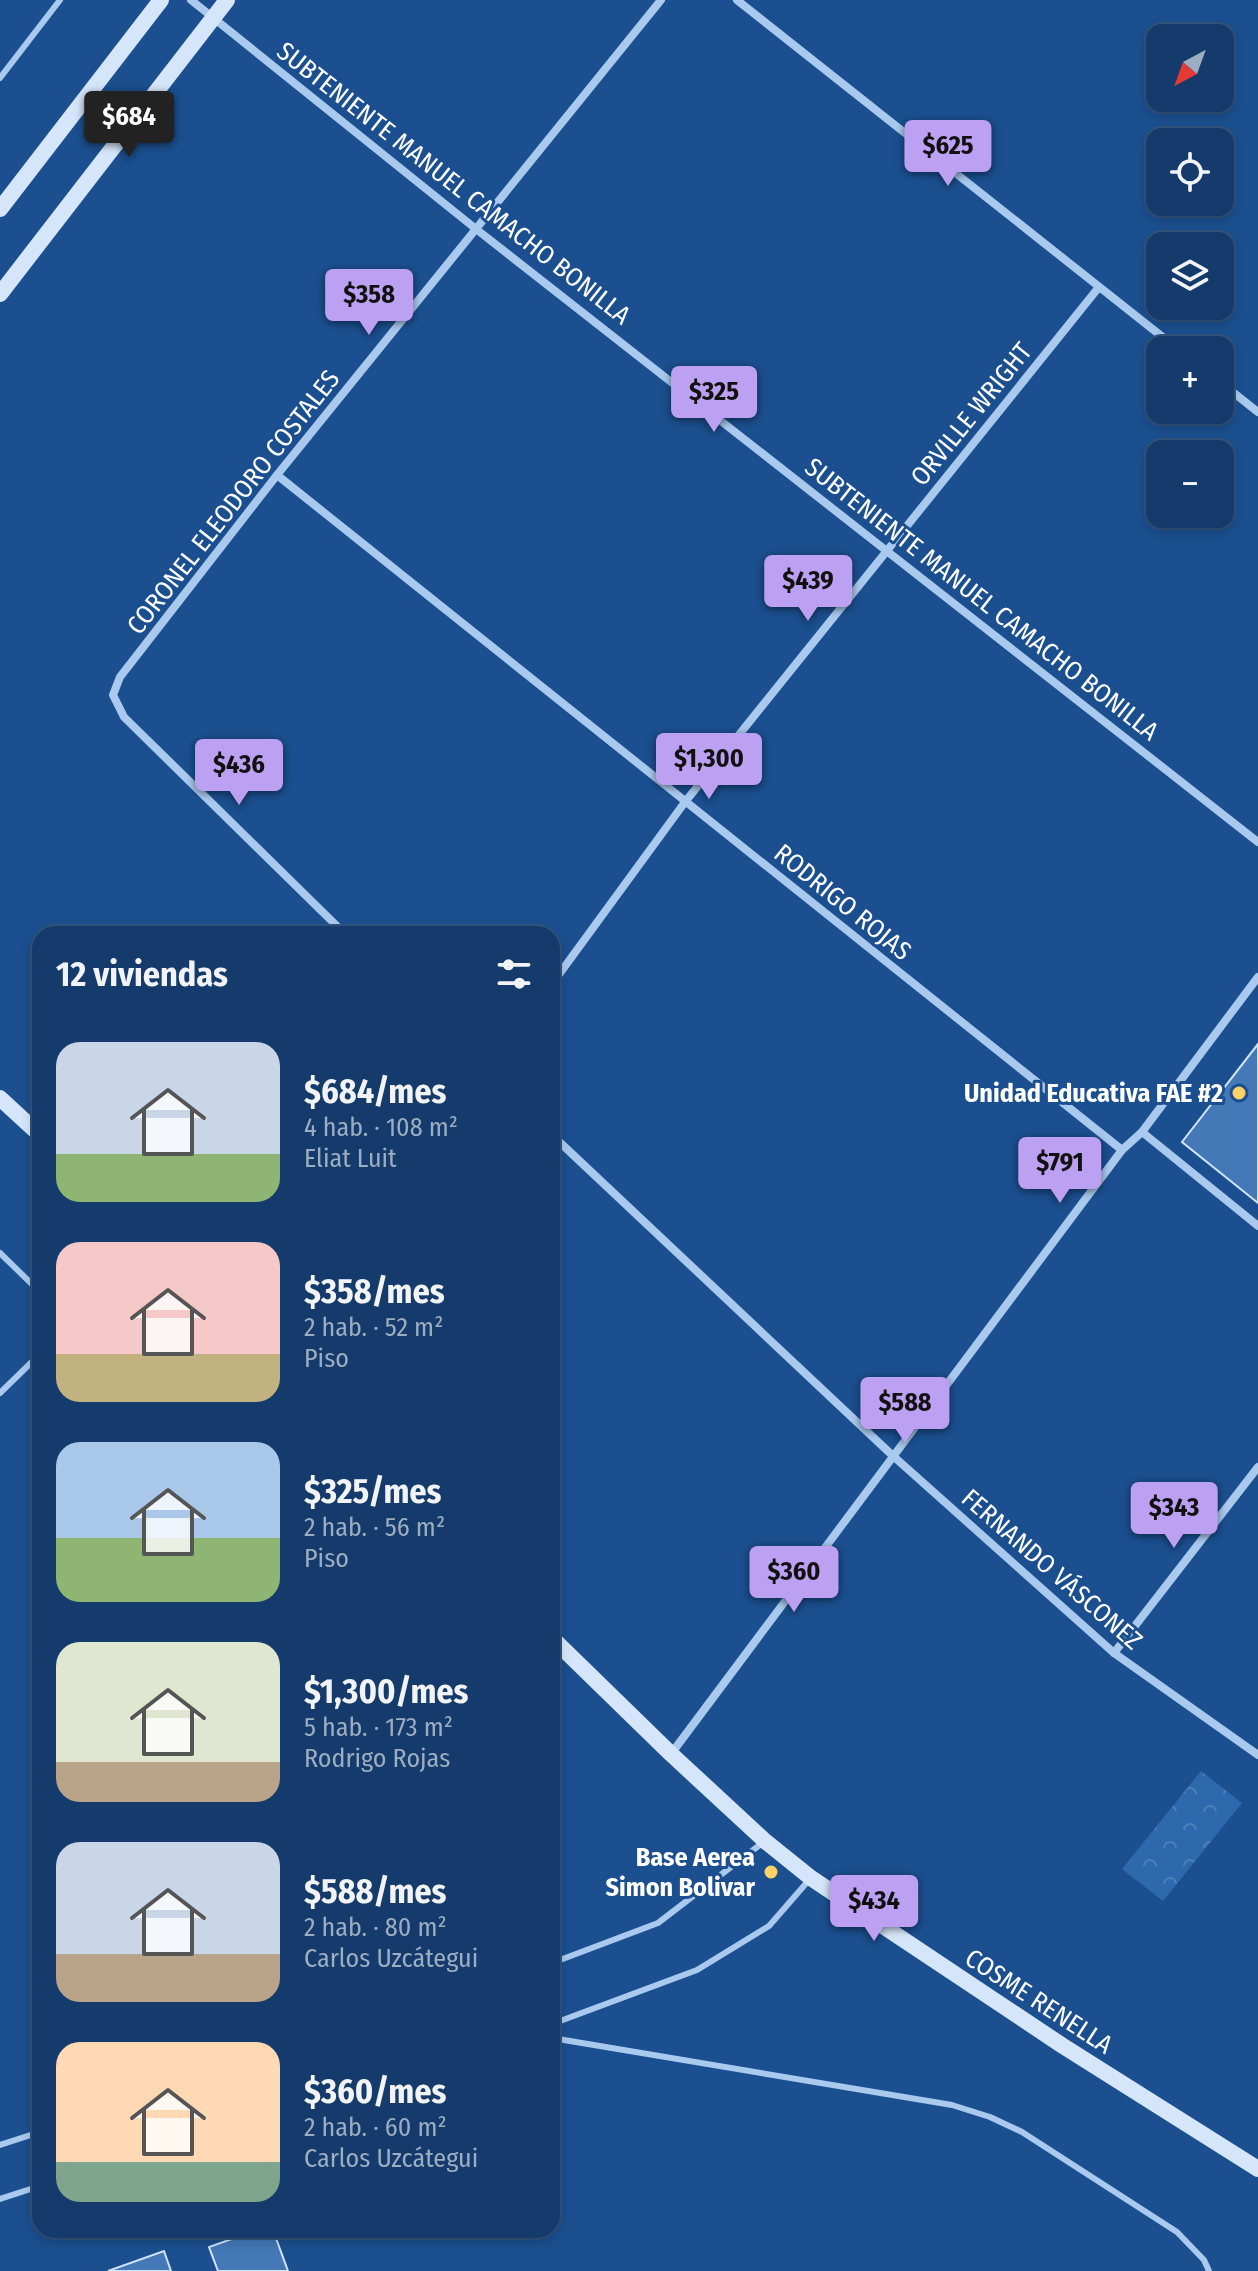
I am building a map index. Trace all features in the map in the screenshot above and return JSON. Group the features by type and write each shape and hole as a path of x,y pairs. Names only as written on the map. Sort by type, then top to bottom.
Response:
{"street":[{"path":"0,209 161,0"},
{"name":"SUBTENIENTE MANUEL CAMACHO BONILLA","path":"191,0 476,229 1258,842"},
{"path":"0,294 227,0"},
{"name":"CORONEL ELEODORO COSTALES","path":"337,926 124,717 113,695 120,677 277,475 661,0"},
{"path":"737,0 1161,336"},
{"name":"ORVILLE WRIGHT","path":"560,973 685,802 1099,287"},
{"path":"1234,393 1258,412"},
{"name":"RODRIGO ROJAS","path":"277,475 1122,1150"},
{"path":"671,1754 1122,1150 1142,1132 1258,977"},
{"path":"0,1098 32,1128"},
{"path":"1142,1132 1258,1226"},
{"name":"FERNANDO VÁSCONEZ","path":"560,1143 892,1455 1114,1653 1258,1755"},
{"path":"1114,1653 1258,1467"},
{"name":"COSME RENELLA","path":"560,1646 765,1841 811,1878 1063,2046 1258,2169"}],"lane":[{"path":"0,78 60,0"},
{"path":"0,1253 32,1284"},
{"path":"0,1393 32,1362"},
{"path":"560,1960 658,1923 765,1841"},
{"path":"560,2021 697,1970 769,1926 811,1878"},
{"path":"560,2039 952,2105 990,2117 1022,2132 1177,2232 1204,2260 1209,2271"},
{"path":"0,2145 32,2135"},
{"path":"0,2199 32,2189"}],"green space":[{"path":"1201,1771 1242,1803 1163,1901 1122,1869"}],"building":[{"name":"Unidad Educativa FAE #2","path":"1258,1044 1258,1203 1182,1142"},
{"path":"234,2238 276,2238 288,2271 218,2271 209,2247"},
{"path":"164,2251 171,2271 108,2271"}],"place":[{"name":"Unidad Educativa FAE #2","path":"1239,1093"},
{"name":"Base Aerea Simon Bolivar","path":"771,1872"}]}
